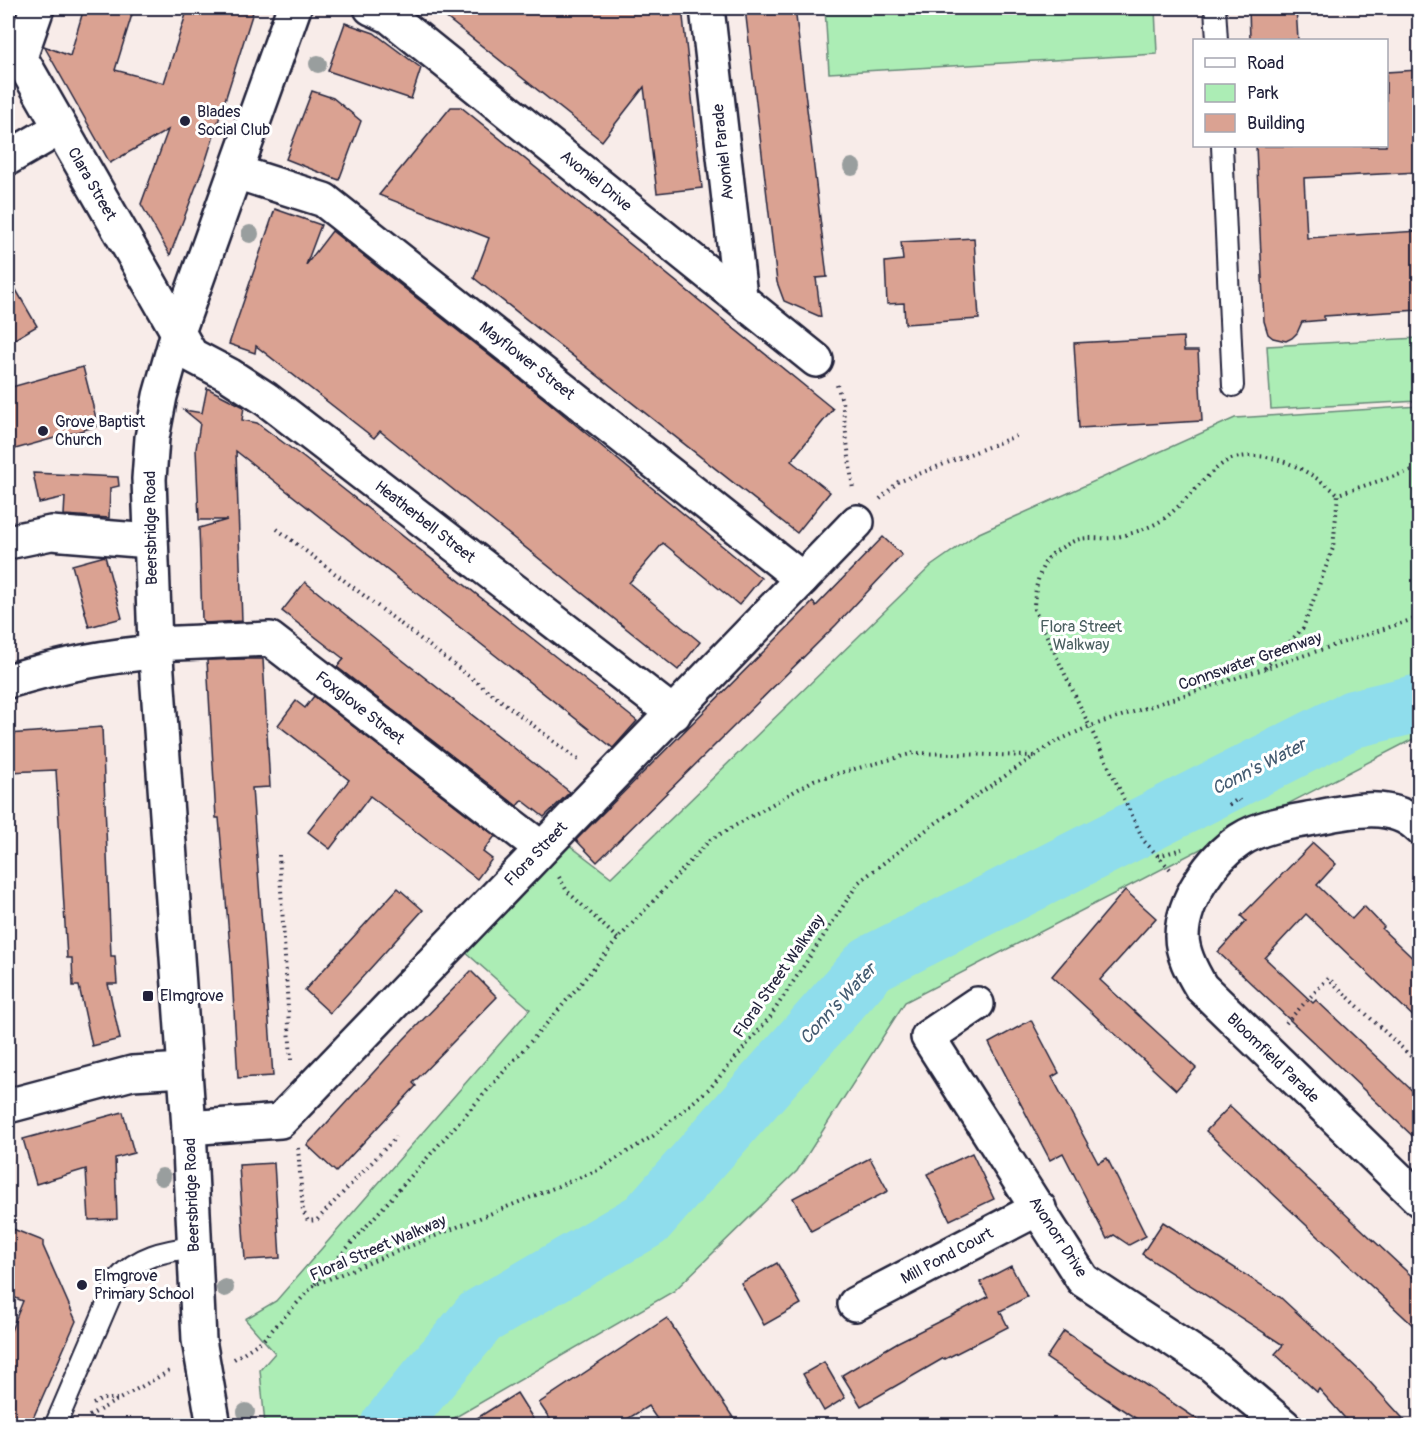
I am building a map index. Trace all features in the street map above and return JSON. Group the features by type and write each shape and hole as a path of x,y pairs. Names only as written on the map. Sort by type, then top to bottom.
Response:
{"street":[{"path":"14,46 37,8"},
{"name":"Beersbridge Road","path":"214,1425 201,1366 189,1128 155,648 149,479 152,438 160,396 178,332 294,8"},
{"name":"Avoniel Drive","path":"371,8 389,16 740,296 816,360"},
{"name":"Avoniel Parade","path":"707,8 740,296"},
{"name":"Clara Street","path":"14,46 178,332"},
{"path":"8,158 60,128"},
{"name":"Mayflower Street","path":"236,172 324,200 802,579"},
{"name":"Heatherbell Street","path":"178,332 191,355 229,375 266,399 674,714"},
{"name":"Flora Street","path":"189,1128 280,1121 857,522"},
{"path":"8,542 51,533 150,542"},
{"name":"Foxglove Street","path":"8,681 61,665 155,648 270,639 541,848"},
{"name":"Bloomfield Parade","path":"1419,828 1412,820 1385,811 1355,810 1266,828 1240,840 1212,864 1186,914 1182,937 1189,966 1201,987 1419,1200"},
{"name":"Avonorr Drive","path":"977,1004 928,1037 1083,1280 1212,1365 1284,1425"},
{"path":"8,1106 132,1073 184,1070"},
{"name":"Mill Pond Court","path":"855,1304 1039,1208"}],"lane":[{"path":"1215,8 1217,39"},
{"path":"1222,147 1233,386"},
{"path":"56,1425 118,1279 129,1265 168,1251 194,1247"}],"path":[{"path":"816,360 835,379 842,401 857,522"},
{"path":"857,522 898,482 1016,436"},
{"path":"1170,869 1144,841 1088,727 1034,609 1034,589 1050,556 1079,539 1113,538 1158,522 1194,494 1211,472 1233,458 1256,456 1282,460 1312,474 1338,494"},
{"path":"1338,494 1419,468"},
{"path":"1264,669 1303,628 1333,548 1338,494"},
{"path":"278,529 606,782"},
{"name":"Connswater Greenway","path":"1088,727 1419,617"},
{"name":"Floral Street Walkway","path":"234,1359 263,1340 314,1285 598,1170 653,1136 711,1087 770,1017 860,882 930,827 1034,756 1055,742 1088,727"},
{"path":"314,1285 556,1013 618,939 710,840 814,780 914,753 1034,756"},
{"path":"541,848 567,891 618,939"},
{"path":"279,855 294,1107"},
{"path":"1263,1048 1328,978 1419,1065"},
{"path":"299,1165 303,1211 308,1221 317,1220 396,1137"},
{"path":"85,1418 169,1370"},
{"path":"95,1403 118,1399"}],"green space":[{"path":"825,8 1155,8 1157,54 829,73"},
{"path":"1418,338 1419,401 1271,409 1267,346"},
{"name":"Flora Street Walkway","path":"1419,406 1419,736 905,1002 797,1171 674,1291 442,1425 265,1425 260,1370 275,1353 245,1319 276,1301 530,1009 463,950 569,845 611,877 931,566 977,534 1235,418"}],"building":[{"path":"84,8 134,8 115,70 164,83 188,8 239,8 253,12 206,160 170,255 141,204 168,130 110,163 44,46 70,56"},
{"path":"434,8 682,8 702,188 657,193 644,87 602,141"},
{"path":"745,8 795,8 827,277 816,278 821,317 784,301 777,282"},
{"path":"1249,8 1296,8 1298,39 1250,39"},
{"path":"345,23 374,33 421,68 411,99 328,71"},
{"path":"1419,70 1419,172 1304,178 1307,238 1419,231 1419,310 1324,316 1324,320 1302,322 1297,333 1286,341 1273,338 1268,334 1264,321 1256,147 1388,147 1388,72"},
{"path":"312,91 333,98 361,121 339,180 286,159"},
{"path":"451,107 461,107 833,409 791,461 830,492 797,533 474,278 489,238 379,195"},
{"path":"275,209 321,225 306,265 332,231 547,401 761,578 739,605 663,543 629,583 700,642 678,670 380,431 374,438 256,346 255,353 229,344"},
{"path":"974,238 979,319 905,324 904,303 887,304 885,262 903,260 901,242"},
{"path":"8,276 37,326 8,343"},
{"path":"1183,337 1184,351 1198,351 1202,421 1079,428 1074,343"},
{"name":"Grove Baptist Church","path":"83,367 98,426 8,451 8,388"},
{"path":"207,388 244,407 242,420 257,423 304,458 637,721 613,748 236,451 242,621 205,623 202,620 199,528 227,520 199,520 196,449 200,423 184,410 202,413"},
{"path":"33,473 118,477 119,486 110,488 109,518 64,515 65,497 39,503"},
{"path":"883,537 902,555 836,625 597,862 576,840 813,602 816,606"},
{"path":"105,556 122,618 89,627 72,565"},
{"path":"305,582 570,792 544,817 522,800 517,806 337,667 344,659 282,611"},
{"path":"263,659 270,787 252,788 273,1076 238,1078 231,959 219,818 216,818 207,660"},
{"path":"314,696 495,836 483,852 492,859 477,879 370,796 330,849 308,832 349,780 278,725 296,701 305,708"},
{"path":"102,727 111,956 115,956 117,984 108,984 120,1039 92,1046 79,986 73,986 72,958 67,958 56,770 8,772 8,734"},
{"path":"1313,843 1336,864 1317,885 1352,919 1364,906 1384,927 1382,929 1419,964 1419,1022 1306,914 1265,958 1313,1003 1316,1000 1419,1097 1419,1142 1218,952 1246,921 1241,916"},
{"path":"398,888 423,910 330,1013 305,990"},
{"path":"1125,890 1156,918 1100,980 1196,1068 1176,1090 1052,976"},
{"path":"471,971 497,997 413,1083 416,1086 336,1172 307,1145 404,1039"},
{"path":"1031,1020 1059,1073 1052,1077 1098,1163 1107,1158 1146,1236 1129,1245 1114,1235 1107,1239 1063,1153 1050,1160 989,1043"},
{"path":"1230,1106 1419,1283 1419,1331 1206,1131"},
{"path":"123,1112 134,1153 115,1158 117,1219 89,1220 86,1169 36,1184 23,1139"},
{"path":"972,1153 994,1199 950,1220 927,1174"},
{"path":"870,1158 888,1191 811,1231 793,1198"},
{"path":"274,1163 280,1258 245,1260 239,1165"},
{"path":"1163,1222 1280,1297 1360,1371 1409,1425 1351,1425 1319,1389 1317,1392 1275,1354 1283,1345 1142,1254"},
{"path":"8,1227 43,1241 43,1246 76,1321 30,1425 8,1425 8,1338 23,1301 8,1295"},
{"path":"777,1263 801,1304 764,1325 741,1283"},
{"path":"1011,1266 1027,1297 1000,1311 1008,1327 944,1358 861,1406 842,1375 898,1342 988,1297 980,1282"},
{"path":"667,1318 738,1425 661,1425 648,1406 618,1425 554,1425 539,1403"},
{"path":"1064,1331 1206,1425 1146,1425 1129,1414 1046,1358"},
{"path":"824,1362 845,1398 824,1411 803,1374"},
{"path":"517,1393 537,1425 466,1425"}],"waterway":[{"name":"Conn's Water","path":"389,1426 480,1317 646,1220 871,964 1353,719 1420,703"}],"place":[{"name":"Blades Social Club","path":"185,121"},
{"name":"Grove Baptist Church","path":"43,431"},
{"name":"Elmgrove","path":"148,996"},
{"name":"Elmgrove Primary School","path":"82,1285"}]}
